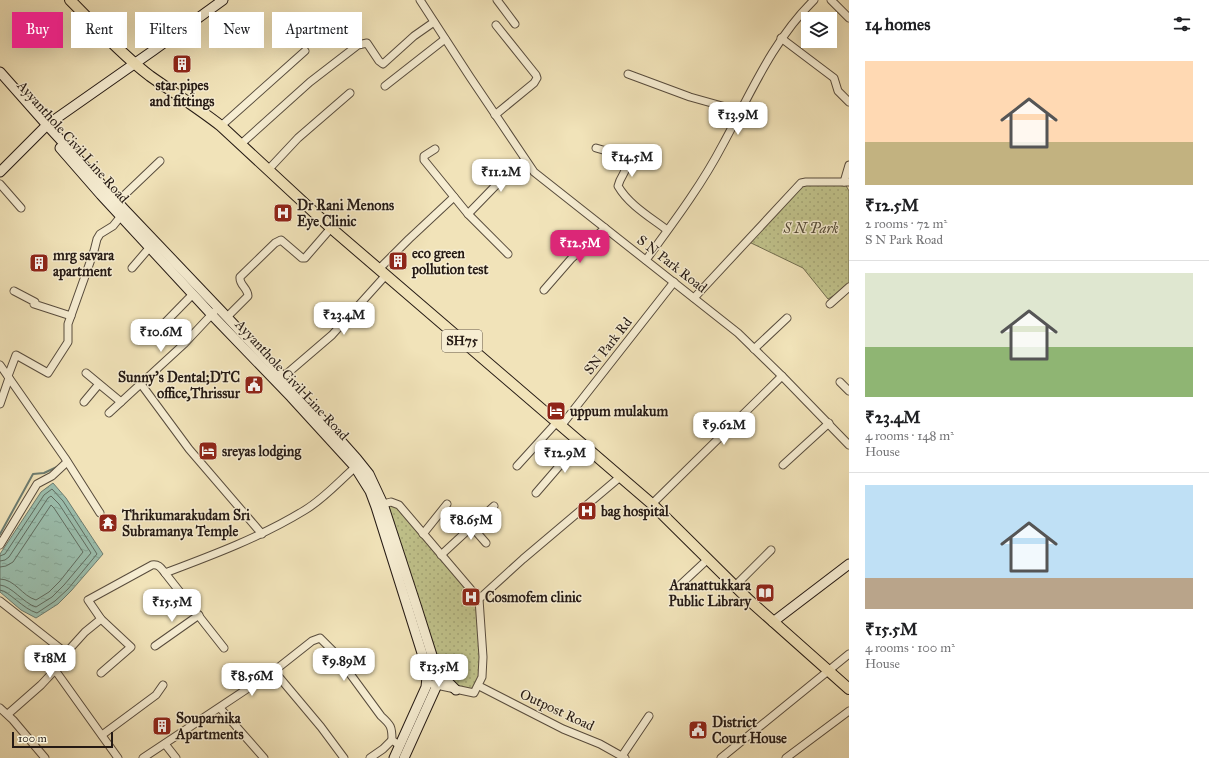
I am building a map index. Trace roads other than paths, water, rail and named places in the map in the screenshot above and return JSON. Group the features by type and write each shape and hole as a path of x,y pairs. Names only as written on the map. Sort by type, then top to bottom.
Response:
{"main road":[{"name":"SH75","path":"70,0 134,63 220,126 331,228 652,504 773,622 849,689"},
{"path":"0,172 45,127 223,0"},
{"path":"0,72 45,127"},
{"name":"Ayyanthole Civil Line Road","path":"0,81 117,202 149,243 212,315 298,399 357,465 369,474 376,507 425,660 432,671"},
{"name":"Ayyanthole Civil Line Road","path":"45,127 121,216 228,317 283,377 298,399"},
{"name":"Ayyanthole Civil Line Road","path":"373,489 383,504 437,685 401,743 404,758"},
{"path":"773,622 849,564"},
{"path":"432,671 456,690"},
{"name":"Ayyanthole Civil Line Road","path":"394,758 432,671"}],"street":[{"name":"S N Park Road","path":"420,0 534,172 738,333 829,423 849,445"},
{"path":"497,0 515,24"},
{"path":"646,260 702,180 722,147 766,63 781,38 814,0"},
{"path":"831,0 849,18"},
{"path":"241,144 310,82 358,45 367,43 379,61 383,64 414,36 434,22"},
{"path":"495,115 537,78 496,25"},
{"path":"781,38 834,78 838,91 849,102"},
{"path":"385,86 445,39"},
{"path":"220,126 305,51"},
{"path":"628,74 690,97 740,112"},
{"path":"268,170 298,138 350,93"},
{"path":"596,148 617,154 628,160 628,169 620,178 618,186 622,193 632,203 668,230"},
{"path":"435,149 423,158 468,214 508,254"},
{"path":"468,214 503,178 525,160"},
{"path":"117,202 160,161"},
{"path":"694,298 801,183 846,182 849,165"},
{"path":"0,184 21,208"},
{"path":"283,377 332,335 413,235 454,197"},
{"path":"0,404 16,355 48,373 68,342 68,324 97,239 103,231 115,224 121,216"},
{"path":"228,317 248,296 247,291 241,283 240,277 275,243 281,240 302,258 305,258 331,228"},
{"path":"544,290 571,260 605,228"},
{"path":"132,268 149,243"},
{"name":"SN Park Rd","path":"517,466 559,424 674,282"},
{"path":"830,304 849,287"},
{"path":"14,291 35,302 34,304 71,316"},
{"path":"152,336 193,294"},
{"path":"109,413 184,344 218,307"},
{"path":"754,349 787,318"},
{"path":"0,365 37,416 100,513"},
{"path":"86,373 122,402"},
{"path":"652,504 782,376"},
{"path":"840,382 849,391"},
{"path":"84,402 99,384 122,402"},
{"path":"141,384 189,449 262,534"},
{"path":"783,464 829,423"},
{"path":"536,493 580,442"},
{"path":"0,546 37,484 52,476 67,462"},
{"path":"165,573 262,534 312,505 357,465"},
{"path":"479,600 523,560 620,477"},
{"path":"383,504 392,502 399,505 479,600 483,657 482,677 474,693 427,683"},
{"path":"423,534 448,504"},
{"path":"441,555 494,506"},
{"path":"472,527 486,543"},
{"path":"735,586 771,550"},
{"path":"678,587 708,559"},
{"path":"101,673 131,648 101,619 88,600 156,564 199,615 224,648"},
{"path":"0,602 66,652"},
{"path":"155,646 199,615"},
{"path":"8,714 55,670 66,652 85,632 101,619"},
{"path":"144,758 274,672 312,641 320,638 332,649 378,712 390,724 393,732 401,743 383,749 370,758"},
{"path":"721,758 849,654"},
{"path":"55,670 118,758"},
{"path":"274,672 321,727 344,758"},
{"path":"102,735 156,695 163,685"},
{"name":"Outpost Road","path":"478,686 563,729 600,744 623,757"},
{"path":"0,708 8,714 45,758"},
{"path":"220,708 264,758"},
{"path":"786,758 849,711"},
{"path":"623,757 649,716"},
{"path":"165,744 176,758"}],"water":[{"path":"53,483 66,498 103,554 58,604 36,618 21,610 0,592 0,554 41,492"}],"waterway":[{"path":"0,534 33,474 44,473 59,466"}],"place":[{"name":"star pipes and fittings","path":"182,64"},
{"name":"Dr Rani Menons Eye Clinic","path":"283,213"},
{"name":"eco green pollution test","path":"398,261"},
{"name":"mrg savara apartment","path":"39,263"},
{"name":"Sunny's Dental;DTC office,Thrissur","path":"254,385"},
{"name":"uppum mulakum","path":"556,411"},
{"name":"sreyas lodging","path":"208,451"},
{"name":"bag hospital","path":"587,511"},
{"name":"Thrikumarakudam Sri Subramanya Temple","path":"108,523"},
{"name":"Aranattukkara Public Library","path":"765,593"},
{"name":"Cosmofem clinic","path":"471,597"},
{"name":"Souparnika Apartments","path":"162,726"},
{"name":"District Court House","path":"698,730"}],"park label":[{"name":"S N Park","path":"811,228"}]}
